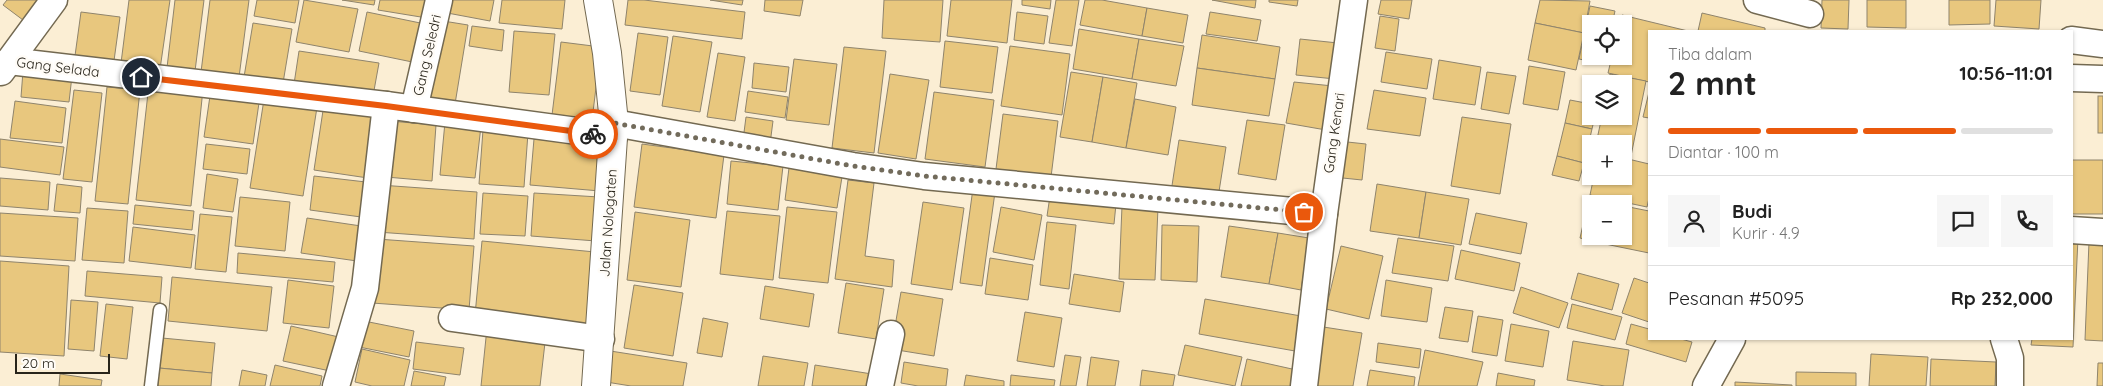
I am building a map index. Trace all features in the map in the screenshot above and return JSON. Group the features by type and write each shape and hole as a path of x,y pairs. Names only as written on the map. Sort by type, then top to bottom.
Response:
{"main road":[{"name":"Jalan Nologaten","path":"596,386 614,130 607,53 598,0"}],"street":[{"path":"4,67 54,0"},
{"name":"Gang Seledri","path":"414,109 439,0"},
{"name":"Gang Kenari","path":"1304,386 1324,214 1354,0"},
{"path":"1757,0 1810,15"},
{"path":"2073,40 2103,44"},
{"name":"Gang Selada","path":"4,67 614,130 924,176 1324,214"},
{"path":"2073,78 2103,79"},
{"path":"336,386 365,288 386,106"},
{"path":"2073,230 2103,232"},
{"path":"452,318 600,338"},
{"path":"880,386 891,334"},
{"path":"1706,386 1731,340"},
{"path":"2004,340 2010,358 2010,386"}],"lane":[{"path":"151,386 160,310"}],"building":[{"path":"7,0 43,0 27,23 3,5"},
{"path":"129,0 170,0 159,76 120,71"},
{"path":"175,0 204,0 194,79 166,76"},
{"path":"210,0 249,0 238,85 200,80"},
{"path":"257,0 299,0 295,23 254,16"},
{"path":"304,0 358,9 349,52 296,42"},
{"path":"342,0 375,0 374,5"},
{"path":"380,0 436,0 433,19 378,10"},
{"path":"444,0 494,0 490,21 442,12"},
{"path":"502,0 565,0 562,29 499,23"},
{"path":"628,0 644,0 745,12 742,39 625,25"},
{"path":"710,0 743,0 742,5"},
{"path":"765,0 803,0 800,16 764,11"},
{"path":"884,0 943,0 940,42 882,38"},
{"path":"951,0 1012,0 1007,43 947,36"},
{"path":"1022,0 1051,0 1050,9 1022,5"},
{"path":"1056,0 1079,0 1072,46 1049,43"},
{"path":"1085,0 1102,0 1147,8 1142,36 1080,25"},
{"path":"1212,0 1256,0 1255,8"},
{"path":"1269,0 1298,0 1297,6 1269,2"},
{"path":"1381,0 1412,0 1409,19 1378,14"},
{"path":"1540,0 1590,1 1587,15 1582,15 1582,33 1535,23"},
{"path":"1822,0 1849,0 1848,29 1821,28"},
{"path":"1867,0 1906,0 1906,28 1867,27"},
{"path":"1949,0 1990,0 1990,24 1949,25"},
{"path":"1996,0 2041,0 2039,29 1994,26"},
{"path":"1590,6 1615,11 1614,15 1588,15"},
{"path":"1147,8 1188,15 1183,43 1142,36"},
{"path":"81,12 120,17 113,68 74,63"},
{"path":"367,12 430,25 422,64 359,51"},
{"path":"1017,12 1048,16 1044,44 1014,40"},
{"path":"1210,12 1261,20 1257,41 1206,34"},
{"path":"1702,13 1765,28 1765,30 1698,30"},
{"path":"1380,16 1399,19 1395,51 1375,48"},
{"path":"1632,17 1684,30 1648,30 1648,82 1632,78 1632,75 1608,73 1610,65 1632,65"},
{"path":"437,20 468,25 455,104 425,100"},
{"path":"253,23 292,29 282,89 243,83"},
{"path":"1535,23 1582,33 1582,42 1576,70 1528,60"},
{"path":"472,26 504,30 502,51 469,46"},
{"path":"1079,29 1139,39 1132,79 1073,69"},
{"path":"514,31 555,34 549,95 509,92"},
{"path":"638,33 668,37 660,95 630,91"},
{"path":"1202,35 1280,47 1275,79 1197,68"},
{"path":"673,36 712,42 700,112 662,106"},
{"path":"1139,39 1184,46 1176,86 1132,79"},
{"path":"1300,39 1338,43 1335,79 1296,75"},
{"path":"945,41 998,47 992,93 940,87"},
{"path":"561,42 601,47 592,120 552,115"},
{"path":"1582,45 1582,60 1579,59"},
{"path":"1010,46 1070,54 1062,115 1001,106"},
{"path":"844,47 886,51 874,153 832,148"},
{"path":"299,51 379,63 373,96 294,84"},
{"path":"1386,52 1432,59 1427,89 1381,82"},
{"path":"718,53 745,57 735,121 707,117"},
{"path":"794,59 837,64 829,125 786,120"},
{"path":"1439,60 1481,67 1475,105 1433,99"},
{"path":"754,63 789,67 786,92 752,88"},
{"path":"1529,66 1565,72 1558,110 1523,104"},
{"path":"1197,68 1275,79 1269,116 1192,105"},
{"path":"23,71 72,76 69,102 21,97"},
{"path":"1071,72 1103,77 1092,142 1060,137"},
{"path":"1487,72 1516,76 1509,114 1481,109"},
{"path":"890,74 929,80 916,159 878,153"},
{"path":"1103,77 1137,83 1126,148 1092,142"},
{"path":"1632,78 1646,81 1632,151 1632,135 1598,135 1600,125 1632,125"},
{"path":"1294,82 1333,86 1326,130 1286,123"},
{"path":"149,84 203,89 191,206 136,200"},
{"path":"107,87 140,90 128,204 95,201"},
{"path":"211,89 260,96 253,144 204,137"},
{"path":"74,90 102,93 92,182 63,179"},
{"path":"1374,90 1426,98 1420,136 1367,129"},
{"path":"748,91 788,97 785,118 745,112"},
{"path":"934,92 994,100 985,167 925,159"},
{"path":"265,93 318,101 303,196 250,188"},
{"path":"1648,96 1648,118 1643,117"},
{"path":"2098,96 2103,96 2103,133 2098,133"},
{"path":"1135,99 1176,107 1168,155 1126,148"},
{"path":"1570,100 1582,102 1582,125 1593,125 1592,129 1565,123"},
{"path":"15,101 66,108 62,143 10,138"},
{"path":"324,104 378,112 368,178 314,170"},
{"path":"1003,114 1058,121 1051,177 996,169"},
{"path":"746,117 773,121 770,144 743,140"},
{"path":"1462,117 1511,124 1500,194 1451,186"},
{"path":"1247,120 1285,125 1276,180 1238,174"},
{"path":"390,121 436,125 432,181 386,177"},
{"path":"445,122 481,126 475,178 440,175"},
{"path":"1565,123 1592,129 1591,135 1582,135 1582,162 1557,156"},
{"path":"483,130 528,133 524,187 479,184"},
{"path":"0,139 64,147 60,175 0,167"},
{"path":"534,139 604,145 600,191 530,185"},
{"path":"1179,140 1226,147 1218,198 1171,192"},
{"path":"1338,141 1366,144 1362,180 1333,177"},
{"path":"206,144 250,149 247,174 203,169"},
{"path":"642,144 724,155 716,218 634,207"},
{"path":"1557,156 1582,162 1579,181 1552,175"},
{"path":"1632,160 1648,164 1647,207 1632,204 1632,195 1590,195 1592,185 1632,185"},
{"path":"2073,160 2103,160 2103,214 2073,214"},
{"path":"731,161 783,166 778,210 727,204"},
{"path":"789,168 842,177 837,208 785,200"},
{"path":"207,174 238,179 233,212 203,208"},
{"path":"314,176 366,182 361,217 310,210"},
{"path":"0,178 50,182 48,210 0,206"},
{"path":"848,180 874,183 865,256 894,260 892,287 835,279"},
{"path":"974,181 996,185 982,286 960,283"},
{"path":"57,184 82,187 80,213 54,211"},
{"path":"1377,184 1426,192 1419,238 1370,231"},
{"path":"380,185 477,192 474,239 377,232"},
{"path":"1426,192 1469,199 1461,245 1419,238"},
{"path":"483,193 528,196 525,236 480,234"},
{"path":"534,193 599,197 596,241 531,236"},
{"path":"1050,196 1116,204 1114,224 1047,216"},
{"path":"240,197 290,202 285,251 235,246"},
{"path":"923,202 964,208 952,290 911,284"},
{"path":"135,205 194,211 192,230 133,224"},
{"path":"1122,206 1158,207 1155,280 1119,279"},
{"path":"787,207 837,212 828,283 779,278"},
{"path":"1001,207 1042,215 1034,260 993,252"},
{"path":"87,208 128,211 124,263 82,260"},
{"path":"1632,208 1648,211 1648,253 1610,245 1632,245"},
{"path":"727,211 780,216 773,280 720,274"},
{"path":"635,212 690,220 681,287 627,280"},
{"path":"0,213 78,218 75,261 0,256"},
{"path":"1476,213 1527,223 1521,254 1469,244"},
{"path":"200,214 232,217 226,272 195,269"},
{"path":"307,218 368,227 364,262 301,253"},
{"path":"1047,222 1076,225 1069,289 1040,285"},
{"path":"1162,225 1199,226 1197,282 1161,280"},
{"path":"1229,226 1278,233 1269,284 1221,277"},
{"path":"133,227 195,235 191,268 129,261"},
{"path":"1278,233 1309,238 1301,290 1269,284"},
{"path":"1398,238 1454,246 1448,281 1392,273"},
{"path":"2073,238 2078,238 2073,347 2031,345 2032,340 2073,340"},
{"path":"377,239 474,246 469,310 372,303"},
{"path":"482,241 595,252 589,325 475,315"},
{"path":"2089,242 2103,242 2103,341 2085,340"},
{"path":"1341,246 1383,256 1369,319 1326,309"},
{"path":"1461,250 1520,263 1514,291 1455,279"},
{"path":"238,253 335,262 333,282 237,273"},
{"path":"990,258 1033,265 1028,300 985,294"},
{"path":"0,261 69,266 64,356 0,352"},
{"path":"87,271 162,277 160,303 85,296"},
{"path":"1578,273 1619,284 1612,310 1571,299"},
{"path":"1074,274 1124,282 1120,312 1069,304"},
{"path":"172,277 272,287 267,331 168,321"},
{"path":"1634,278 1648,283 1648,322 1622,313"},
{"path":"288,280 334,286 329,328 283,323"},
{"path":"1386,280 1432,288 1427,322 1381,316"},
{"path":"846,283 884,289 876,339 838,333"},
{"path":"634,285 683,293 673,356 624,348"},
{"path":"765,286 814,294 809,327 760,319"},
{"path":"1521,287 1568,303 1559,328 1513,313"},
{"path":"901,292 943,299 934,356 891,349"},
{"path":"1205,299 1301,316 1295,351 1199,334"},
{"path":"71,300 98,302 94,351 68,349"},
{"path":"106,304 133,307 127,359 100,356"},
{"path":"1572,304 1622,317 1615,340 1567,328"},
{"path":"1445,307 1473,311 1468,342 1439,338"},
{"path":"1025,312 1062,318 1054,367 1017,361"},
{"path":"1478,316 1503,320 1497,356 1472,352"},
{"path":"703,318 728,323 722,357 697,353"},
{"path":"364,321 414,331 409,357 359,347"},
{"path":"1511,324 1549,331 1543,367 1505,361"},
{"path":"1631,324 1648,329 1648,340 1685,340 1692,342 1686,362 1626,344"},
{"path":"291,326 343,338 335,372 283,361"},
{"path":"1317,326 1362,333 1353,386 1307,386"},
{"path":"487,328 546,334 540,386 481,386"},
{"path":"162,338 215,343 212,373 159,368"},
{"path":"1573,341 1629,350 1623,386 1605,386 1567,380"},
{"path":"416,342 464,348 460,375 413,369"},
{"path":"1378,343 1421,349 1419,368 1376,362"},
{"path":"1185,345 1242,357 1235,386 1178,375"},
{"path":"362,349 410,360 404,386 372,386 355,382"},
{"path":"604,350 687,363 683,386 631,386 600,381"},
{"path":"1425,350 1483,362 1477,386 1418,386"},
{"path":"1871,354 1928,357 1926,386 1869,386"},
{"path":"1065,355 1081,357 1076,386 1060,386"},
{"path":"763,356 808,363 804,386 758,386"},
{"path":"1091,357 1119,361 1115,386 1087,386"},
{"path":"1247,359 1301,371 1298,386 1241,386"},
{"path":"1931,359 1996,362 1995,386 1930,386"},
{"path":"904,362 948,369 946,386 918,386 901,383"},
{"path":"2098,363 2103,363 2103,386 2097,386"},
{"path":"275,365 322,376 320,386 270,386"},
{"path":"815,365 872,374 870,386 812,386"},
{"path":"159,368 212,373 211,386 158,386"},
{"path":"242,370 267,375 265,386 239,386"},
{"path":"1142,370 1175,375 1173,386 1140,386"},
{"path":"1370,370 1415,377 1414,386 1367,386"},
{"path":"414,371 446,377 444,386 411,386"},
{"path":"1796,372 1856,373 1856,386 1796,386"},
{"path":"1498,373 1535,380 1534,386 1496,386"},
{"path":"60,374 102,380 101,386 59,386"},
{"path":"966,375 1004,381 1004,386 964,386"},
{"path":"1011,375 1055,380 1054,386 1010,386"},
{"path":"1735,382 1792,385 1792,386 1735,386"}],"way so far":[{"path":"593,134 614,136 614,123 853,166 924,176 1304,212"}],"route":[{"path":"141,77 386,106 593,134"}]}
